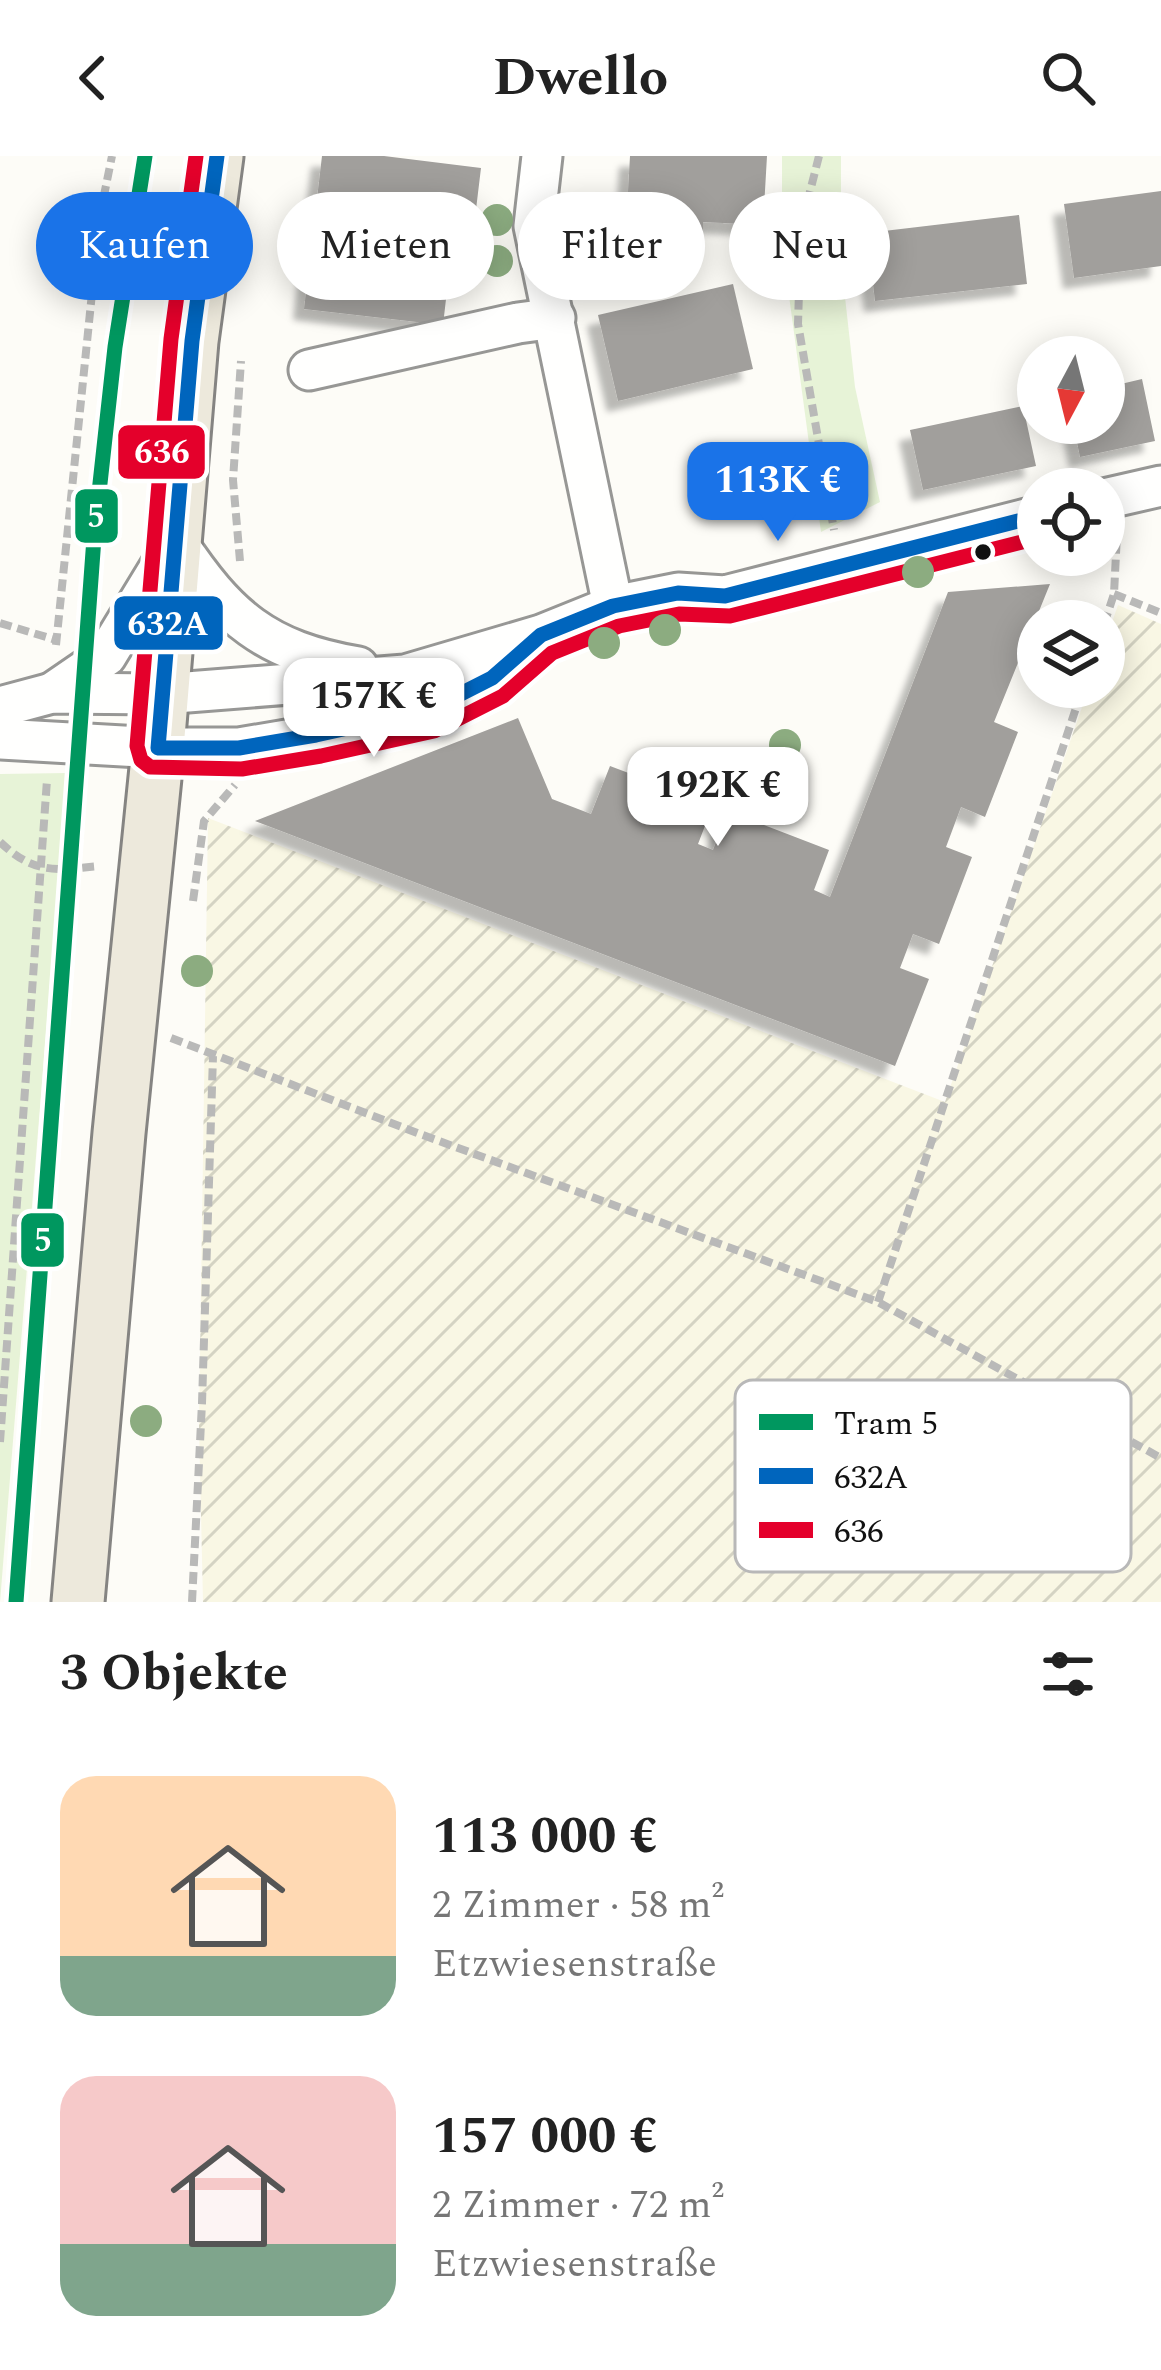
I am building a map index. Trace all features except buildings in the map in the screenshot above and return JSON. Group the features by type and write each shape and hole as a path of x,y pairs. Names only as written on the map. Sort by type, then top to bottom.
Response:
{"main road":[{"path":"78,1602 192,341 217,156"}],"street":[{"path":"542,156 534,226 613,606"},
{"path":"309,370 518,322 555,318"},
{"path":"1125,494 1161,486"},
{"path":"0,707 52,693 162,694 405,675 541,635 613,606 677,593 725,596 1017,521"},
{"path":"52,693 106,656 176,542 205,585 254,632 322,660 405,675"},
{"path":"0,740 238,748 316,735 429,710 492,678 541,635"}],"path":[{"path":"52,693 100,215 112,156"},
{"path":"819,156 801,227 799,324 842,567"},
{"path":"1112,600 1115,576"},
{"path":"1114,594 1161,613"},
{"path":"0,623 56,640"},
{"path":"878,1302 1076,708"},
{"path":"0,1442 49,741"},
{"path":"0,842 18,858 54,871 105,865 196,876"},
{"path":"175,1039 878,1302 1020,1380"},
{"path":"192,1602 213,1055"},
{"path":"1131,1441 1161,1458"}],"shaded area":[{"path":"1125,608 1161,624 1161,1602 203,1602 199,1426 208,818 945,1102 1082,708 1125,708"}],"green space":[{"path":"782,156 841,156 841,192 782,192"},
{"path":"790,300 845,300 855,387 880,502 821,532"},
{"path":"67,773 0,1602 0,774"}],"tram line":[{"name":"5","path":"16,1602 94,538 115,347 145,156"}],"transit line":[{"name":"636","path":"196,156 171,339 137,746 141,760 150,767 242,769 434,731 503,696 552,653 619,626 679,614 730,616 1017,543"},
{"name":"632A","path":"217,156 192,341 158,748 239,748 429,710 492,678 541,635 613,606 678,593 725,596 1017,521"}]}
